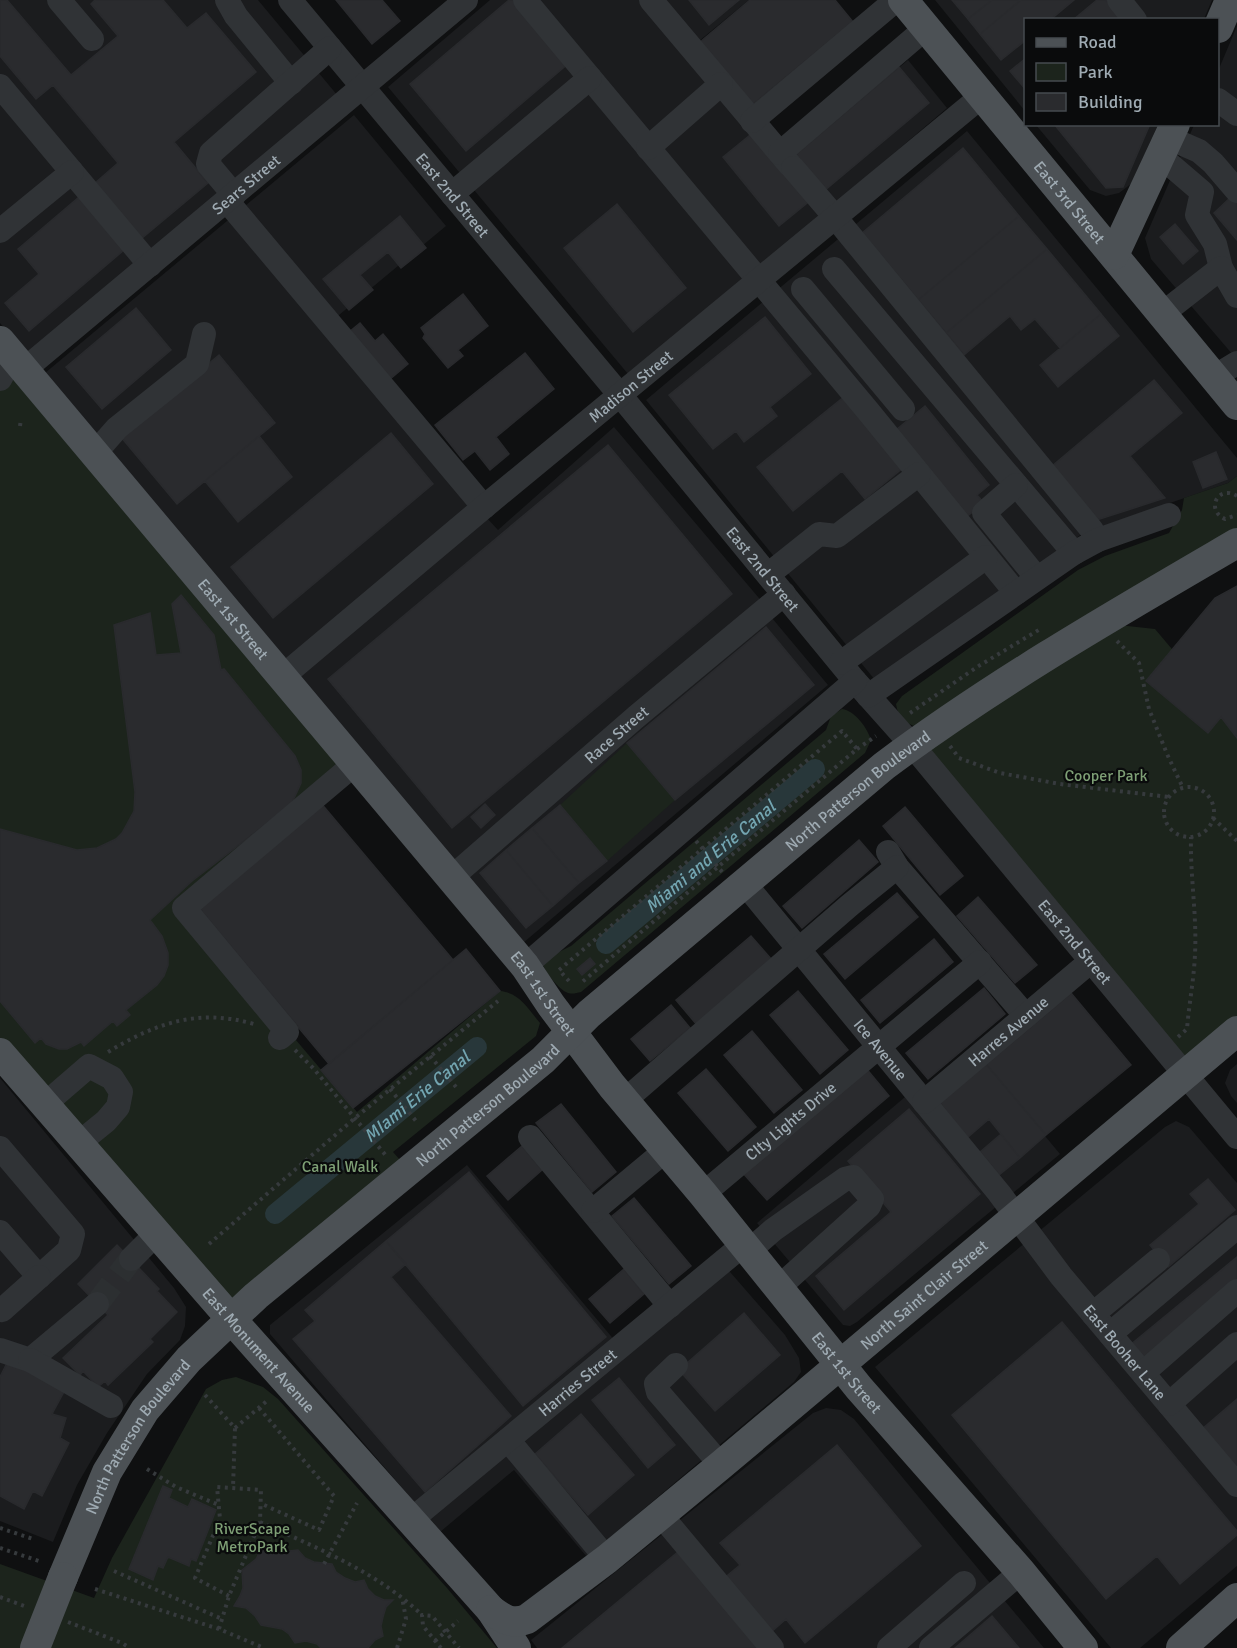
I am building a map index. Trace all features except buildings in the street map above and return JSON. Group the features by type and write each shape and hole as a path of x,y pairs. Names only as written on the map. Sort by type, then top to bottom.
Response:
{"main road":[{"name":"East 3rd Street","path":"903,0 1162,314 1226,370 1237,405"},
{"path":"1219,26 1230,0"},
{"path":"1114,255 1168,140"},
{"name":"East 1st Street","path":"10,361 95,453 525,966 551,1005 624,1101 703,1194 840,1365 1021,1572 1083,1648"},
{"name":"North Patterson Boulevard","path":"35,1648 52,1569 145,1410 189,1359 265,1288 543,1060 734,879 937,728 1100,623 1237,543"},
{"name":"North Saint Clair Street","path":"491,1610 506,1621 516,1622 527,1619 607,1559 1018,1217 1237,1031"},
{"name":"East Monument Avenue","path":"0,1053 232,1320 491,1610 516,1648"},
{"path":"1181,1648 1237,1598"}],"street":[{"path":"59,0 92,39"},
{"path":"227,0 236,16 291,83"},
{"name":"East 2nd Street","path":"290,0 769,574 854,680 912,745 1237,1137"},
{"name":"Sears Street","path":"10,361 150,265 466,0"},
{"path":"525,0 840,377 1016,593"},
{"path":"651,0 835,216 1098,540"},
{"path":"752,121 896,0"},
{"path":"1119,0 1133,18"},
{"path":"787,162 926,28"},
{"path":"330,48 211,153 208,164 230,198 484,507"},
{"path":"452,194 590,78"},
{"path":"648,148 721,84"},
{"path":"0,86 150,265"},
{"name":"Madison Street","path":"282,677 484,507 982,96"},
{"path":"1219,101 1237,114"},
{"path":"1168,140 1199,151 1237,190"},
{"path":"1168,140 1202,192 1197,215 1215,244 1221,268 1237,296"},
{"path":"0,231 72,172"},
{"path":"1162,314 1221,268"},
{"path":"834,269 1074,553"},
{"path":"803,289 903,409"},
{"path":"95,453 117,428 197,364 204,334"},
{"path":"840,377 890,336"},
{"path":"769,574 819,534 837,536 919,474"},
{"path":"1016,485 984,513 1037,578"},
{"path":"854,680 1016,593 1074,553 1098,540 1169,515"},
{"path":"525,966 854,680 986,557"},
{"name":"Race Street","path":"451,878 636,717 784,594"},
{"path":"280,1038 287,1032 184,908 344,773"},
{"path":"624,1101 798,950 892,859 1026,1016"},
{"name":"Ice Avenue","path":"734,879 798,950 1018,1217"},
{"name":"Harres Avenue","path":"924,1102 1091,961"},
{"name":"CIty Lights Drive","path":"703,1194 980,962"},
{"path":"45,1104 89,1066 112,1078 121,1092 118,1107 106,1121 79,1143"},
{"path":"530,1137 670,1306"},
{"path":"0,1148 73,1234 69,1250 0,1310"},
{"path":"593,1211 666,1150"},
{"name":"Harries Street","path":"411,1520 670,1306 746,1248 845,1179 853,1177 872,1199 869,1206 778,1287"},
{"name":"East Booher Lane","path":"1018,1217 1062,1276 1237,1485"},
{"path":"1110,1334 1237,1227"},
{"path":"0,1232 39,1277"},
{"path":"131,1259 157,1233"},
{"path":"1094,1314 1158,1260"},
{"path":"1143,1373 1237,1291"},
{"path":"30,1360 98,1304"},
{"path":"1170,1404 1237,1344"},
{"path":"0,1350 30,1360 111,1406"},
{"path":"676,1365 656,1384 658,1392 721,1465"},
{"path":"508,1440 607,1559"},
{"path":"660,1514 772,1648"},
{"path":"931,1648 1021,1572"},
{"path":"889,1648 964,1583"}],"path":[{"path":"20,426 21,419"},
{"path":"1237,496 1232,493 1223,493 1216,498 1214,506 1218,514 1225,519 1237,515"},
{"path":"1100,623 1139,663 1149,709 1183,788"},
{"path":"937,728 959,758 1000,773 1060,784 1169,797"},
{"path":"569,981 559,970 842,731 857,749 580,983"},
{"path":"1192,787 1206,795 1214,810 1213,818 1205,831 1191,837 1183,836 1169,828 1164,812 1169,797 1175,791 1183,788 1192,787"},
{"path":"1213,818 1237,841"},
{"path":"1164,1050 1187,1029 1195,955 1195,902 1190,866 1191,837"},
{"path":"696,841 717,866 734,879"},
{"path":"209,1244 355,1118 498,1001"},
{"path":"89,1066 111,1050 178,1020 198,1016 237,1019 258,1025 280,1038 313,1068 381,1149"},
{"path":"430,1056 456,1087"},
{"path":"390,1089 416,1121"},
{"path":"205,1395 235,1428 233,1488"},
{"path":"235,1428 268,1400"},
{"path":"259,1408 334,1496 319,1530 262,1503"},
{"path":"147,1469 176,1486 219,1505"},
{"path":"219,1629 229,1596 260,1522 261,1490 217,1487 220,1519 195,1578 229,1596"},
{"path":"324,1564 357,1503"},
{"path":"260,1522 331,1554 402,1596 422,1615 432,1616 459,1648"},
{"path":"0,1528 33,1539"},
{"path":"0,1548 52,1569"},
{"path":"114,1571 222,1619"},
{"path":"95,1589 219,1629 264,1648"},
{"path":"397,1648 406,1619 402,1596"},
{"path":"422,1615 423,1626 441,1648"},
{"path":"435,1641 458,1621"}],"shaded area":[{"path":"0,0 258,0 338,96 26,354 0,323"},
{"path":"490,0 749,0 688,50 785,164 908,60 947,108 757,270 628,374 388,87"},
{"path":"935,0 1212,0 1204,18 1024,18 1024,110"},
{"path":"1237,26 1237,353 1233,355 1151,259 1145,238 1194,126 1219,126 1219,69"},
{"path":"354,115 446,226 333,320 465,494 498,530 614,427 764,604 454,860 45,373"},
{"path":"1037,126 1158,126 1131,184 1119,193 1106,196 1090,190"},
{"path":"967,131 1237,458 1237,476 1228,483 1083,533 875,680 646,400"},
{"path":"772,618 828,685 523,943 466,875"},
{"path":"973,1049 1060,1154 857,1322 850,1326 843,1325 757,1223 905,1097 926,1088"},
{"path":"1237,1064 1237,1103 1225,1083 1230,1070"},
{"path":"0,1078 174,1288 186,1307 185,1326 180,1340 147,1374 107,1433 77,1485 53,1542 0,1521"},
{"path":"1176,1121 1189,1127 1237,1183 1237,1566 1140,1648 1111,1648 875,1367 1165,1127"},
{"path":"467,1165 616,1342 717,1257 785,1335 799,1358 801,1372 794,1382 587,1557 514,1470 440,1532 270,1334 270,1325"},
{"path":"826,1408 841,1410 854,1419 1044,1648 537,1648 531,1640 813,1413"}],"green space":[{"name":"Canal Walk","path":"25,369 351,763 184,908 357,1112 500,991 518,998 540,1023 536,1036 393,1152 409,1170 232,1320 0,1048 0,389"},
{"path":"1237,476 1237,534 916,727 900,716 896,704 902,696 1078,570 1105,556 1169,533 1182,510 1184,498 1228,483"},
{"name":"Cooper Park","path":"1100,623 1155,629 1237,726 1237,1032 1186,1075 912,745"},
{"path":"842,709 856,716 867,730 871,740 865,753 581,992 568,993 556,984 543,965 555,954 571,946 826,730 831,716"},
{"path":"627,743 675,800 607,861 560,805"},
{"name":"RiverScape MetroPark","path":"236,1377 263,1387 278,1399 447,1588 497,1648 0,1648 0,1564 94,1598 112,1558 206,1389 222,1380"}],"waterway":[{"name":"Miami and Erie Canal","path":"606,944 815,769"},
{"name":"MIami Erie Canal","path":"275,1214 477,1047"}],"tunnel":[{"path":"97,1304 131,1259"}]}
